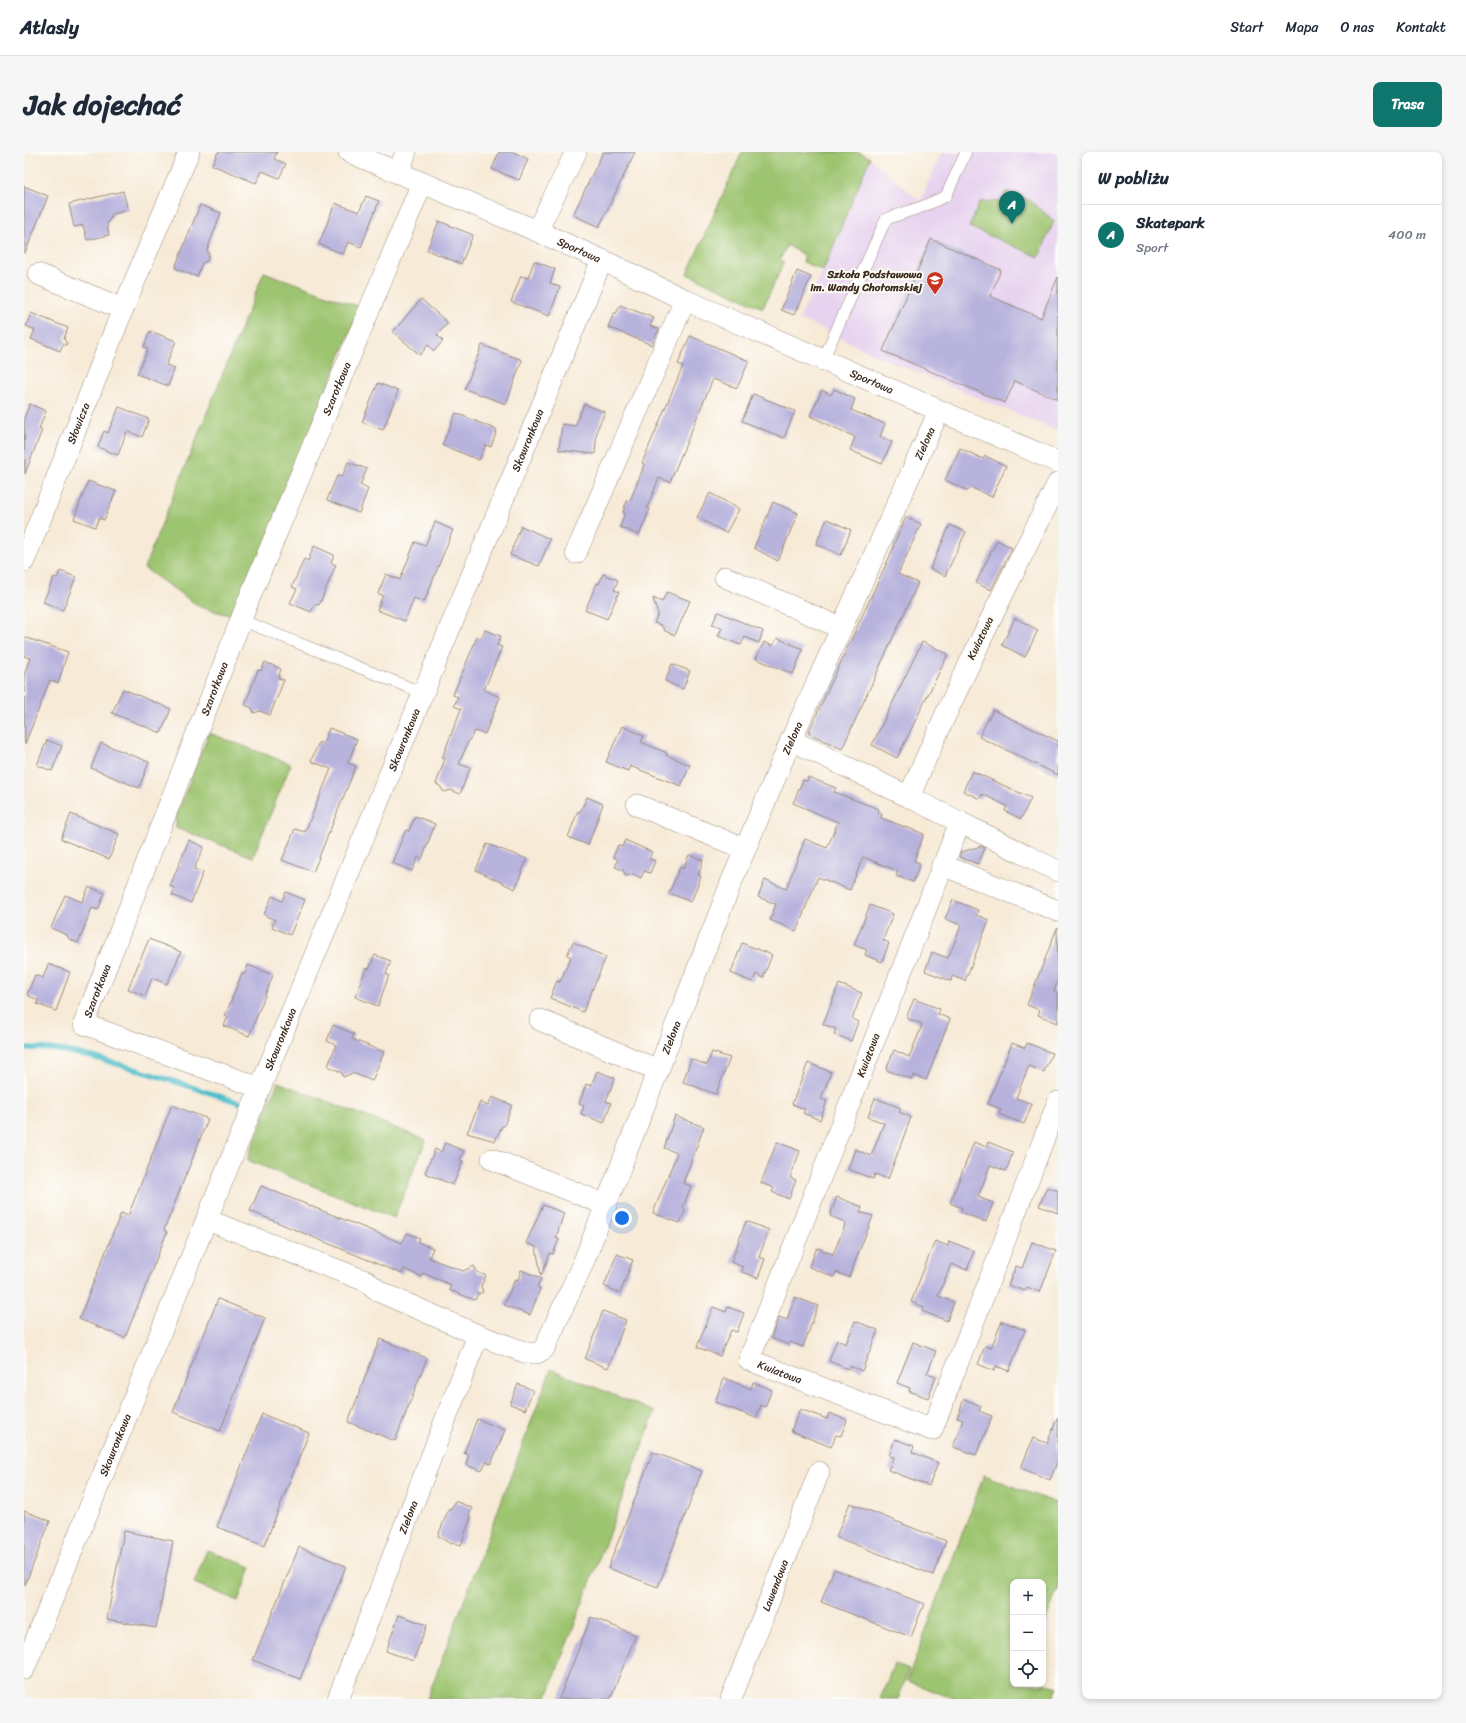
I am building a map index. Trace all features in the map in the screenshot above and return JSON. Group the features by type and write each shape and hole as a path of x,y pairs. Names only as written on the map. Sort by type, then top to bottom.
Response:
{"street":[{"name":"Słowicza","path":"24,562 29,536 189,152"},
{"name":"Sportowa","path":"349,152 602,260 685,300 1058,462"},
{"path":"398,173 406,152"},
{"path":"537,232 576,152"},
{"name":"Szarotkowa","path":"260,1088 84,1024 241,620 422,183"},
{"name":"Skowronkowa","path":"24,1670 260,1088 602,260"},
{"path":"38,274 123,308"},
{"path":"576,554 685,300"},
{"name":"Zielona","path":"207,1220 366,1281 380,1292 478,1335 527,1353 537,1353 544,1349 584,1261 745,849 791,740 939,411"},
{"name":"Kwiatowa","path":"908,797 988,622 1058,483"},
{"path":"724,577 841,628"},
{"path":"791,740 1058,871"},
{"path":"637,805 745,849"},
{"name":"Kwiatowa","path":"960,822 749,1360 932,1430 1058,1102"},
{"path":"942,865 1058,912"},
{"path":"540,1020 658,1070"},
{"path":"492,1159 606,1204"},
{"name":"Zielona","path":"338,1699 478,1335"},
{"name":"Lawendowa","path":"731,1699 819,1472"}],"lane":[{"path":"823,360 886,219 924,206 946,196 966,152"},
{"path":"241,620 423,693"}],"shaded area":[{"name":"Szkoła Podstawowa im. Wandy Chotomskiej","path":"942,152 1058,152 1058,431 868,352 834,334 799,319 823,271 870,158 920,201"}],"green space":[{"path":"742,152 859,152 870,158 823,271 803,262 805,256 787,245 780,260 784,262 763,308 687,274"},
{"path":"1006,191 1031,201 1054,221 1039,257 969,227 980,202 1002,201"},
{"path":"264,272 360,307 236,617 200,607 144,568"},
{"path":"209,733 291,764 253,857 176,828 176,816"},
{"path":"278,1082 426,1140 394,1218 247,1160"},
{"path":"551,1369 655,1412 546,1699 427,1699"},
{"path":"984,1475 1058,1504 1058,1589 1046,1619 1046,1579 1010,1579 1010,1687 1046,1687 1046,1683 1058,1687 1053,1699 955,1699 907,1681"},
{"path":"207,1550 251,1567 238,1601 194,1583"},
{"path":"894,1664 909,1670 898,1699 880,1699"}],"building":[{"path":"218,152 277,152 274,159 286,164 279,178 262,171 256,183 212,165"},
{"path":"499,152 513,152 528,159 519,180 492,169"},
{"path":"603,152 635,152 599,227 573,215"},
{"path":"24,186 48,196 25,253 24,253"},
{"path":"123,191 128,210 113,214 107,224 109,235 87,240 83,225 74,227 69,204"},
{"path":"366,196 379,201 361,247 348,242 343,254 319,244 335,203 359,212"},
{"path":"200,205 221,213 207,250 209,255 207,261 202,263 197,277 175,268"},
{"path":"439,221 473,235 461,264 427,250"},
{"path":"931,239 1001,270 990,296 1041,318 1058,277 1058,400 1015,381 1005,403 883,351"},
{"path":"534,261 555,269 550,283 560,287 549,316 511,302 521,276 528,278"},
{"path":"797,271 811,277 794,315 781,310"},
{"path":"421,299 448,323 437,335 443,341 434,351 428,345 420,355 393,332"},
{"path":"620,305 654,318 650,326 659,329 652,345 608,327 614,313 616,314"},
{"path":"31,313 68,328 64,339 67,344 62,346 60,351 31,339 35,330 26,326"},
{"path":"150,331 176,341 166,365 175,368 168,386 137,374 148,349 144,347"},
{"path":"690,336 749,361 737,388 713,379 670,482 659,478 647,508 650,509 639,535 620,527 625,513 623,512 627,500 630,501 642,471 644,464 642,463 683,366 678,364"},
{"path":"482,345 522,360 506,404 465,389"},
{"path":"378,383 398,391 383,430 362,422"},
{"path":"834,389 855,399 851,410 885,424 880,437 892,442 882,464 850,450 855,437 810,416 822,390 831,395"},
{"path":"753,394 795,411 784,438 742,421"},
{"path":"30,404 46,411 39,429 42,430 25,474 24,418"},
{"path":"584,404 605,412 597,430 595,454 559,450 562,424 575,426"},
{"path":"119,407 149,419 142,437 127,431 118,455 98,447 104,431 108,433"},
{"path":"456,413 497,430 491,447 486,445 479,460 442,445"},
{"path":"960,448 983,459 985,456 1006,466 992,497 970,487 968,491 945,480"},
{"path":"348,462 367,469 360,485 368,489 359,513 327,500 337,476 342,477"},
{"path":"88,481 116,491 104,520 99,518 95,527 74,519"},
{"path":"710,493 739,509 726,533 697,517"},
{"path":"773,502 798,513 778,561 754,548"},
{"path":"906,517 921,524 898,574 918,583 842,749 808,733 894,547 893,546"},
{"path":"827,519 851,530 841,555 816,544"},
{"path":"435,522 453,530 424,602 414,598 405,621 377,610 383,595 378,594 386,574 400,580 415,542 425,546"},
{"path":"950,525 966,532 945,576 930,569"},
{"path":"521,526 550,539 539,566 510,555"},
{"path":"997,540 1012,548 991,590 976,583"},
{"path":"314,546 334,555 331,563 336,565 319,605 315,604 311,612 290,603 297,589 292,587 304,559 308,561"},
{"path":"60,571 76,577 63,610 43,602 54,577 57,578"},
{"path":"603,574 618,580 614,590 619,592 607,619 585,610 597,583 599,584"},
{"path":"667,592 690,601 675,635 665,631 661,625 654,623 658,614 653,598 662,602"},
{"path":"718,612 763,631 759,643 745,637 741,645 718,636 722,628 712,625"},
{"path":"1015,618 1038,630 1025,657 1002,645"},
{"path":"485,630 501,636 497,645 502,647 484,690 500,697 485,734 475,731 468,742 459,764 470,768 460,794 451,790 444,792 440,786 436,784 445,759 442,758 461,709 454,706 458,697 453,695 477,637 481,638"},
{"path":"24,637 68,652 58,683 50,680 25,744 24,675 30,658 24,656"},
{"path":"777,638 803,649 793,674 756,659 764,642 773,646"},
{"path":"922,642 948,654 897,758 872,745"},
{"path":"265,662 281,669 278,678 284,680 270,715 260,711 254,713 252,708 245,705 258,670 261,671"},
{"path":"672,664 690,671 683,689 665,681"},
{"path":"123,689 171,709 161,733 112,713"},
{"path":"993,710 1058,741 1058,775 979,737"},
{"path":"622,726 644,736 641,742 690,765 681,786 630,766 628,771 606,762"},
{"path":"329,728 357,739 348,763 356,766 313,872 282,860 295,829 305,832 331,769 311,761 319,742 323,744"},
{"path":"47,740 62,746 52,771 37,765"},
{"path":"101,743 149,762 139,788 91,768"},
{"path":"972,771 1031,798 1021,819 1005,811 1007,806 982,794 980,799 963,791"},
{"path":"808,777 836,788 834,792 879,809 878,813 882,814 881,818 924,834 914,861 920,863 913,882 896,876 898,871 863,857 850,890 818,877 796,931 770,920 776,904 758,897 765,880 786,889 805,839 827,848 838,822 793,803 803,780 807,781"},
{"path":"587,797 603,804 588,845 568,837 578,811 580,812"},
{"path":"71,814 119,834 109,859 61,839"},
{"path":"415,816 435,824 422,859 418,857 412,871 392,863 406,830 409,831"},
{"path":"189,840 204,847 194,869 203,872 191,903 172,895 175,888 170,886"},
{"path":"625,840 652,852 649,859 655,861 650,873 644,871 641,878 633,874 626,876 623,870 615,867 618,860 613,857 618,845 622,847"},
{"path":"487,844 527,859 515,889 476,870"},
{"path":"981,846 985,848 978,864 959,857 961,852"},
{"path":"689,855 703,860 698,875 701,876 691,902 669,893 680,867 683,869"},
{"path":"89,887 105,893 98,910 92,908 78,943 69,939 67,935 51,928 65,895 82,902"},
{"path":"286,892 305,900 290,935 272,927 275,920 264,915 272,896 282,901"},
{"path":"953,900 978,910 976,915 989,920 965,981 952,976 951,981 925,971 932,952 948,958 954,944 961,925 945,919"},
{"path":"870,905 893,914 883,940 889,943 882,962 865,955 867,950 854,945"},
{"path":"1057,928 1058,980 1054,991 1058,993 1058,1023 1038,1015 1040,1010 1027,1005"},
{"path":"149,939 181,952 167,984 152,978 145,996 128,989"},
{"path":"573,942 606,957 583,1012 550,998 557,981 560,982 571,957 567,955"},
{"path":"742,943 772,955 763,978 756,974 752,982 731,973"},
{"path":"375,955 391,961 386,974 389,975 378,1006 355,997 366,968 369,969"},
{"path":"48,964 70,972 56,1011 37,1004 38,1000 27,995 35,975 43,978"},
{"path":"248,965 273,975 249,1036 224,1026 228,1017 225,1016 242,973 245,974"},
{"path":"839,984 862,993 852,1019 858,1022 851,1041 834,1034 836,1029 823,1024"},
{"path":"914,999 940,1009 938,1014 950,1019 926,1080 914,1075 912,1079 886,1070 894,1050 909,1057 920,1031 922,1024 906,1018"},
{"path":"333,1025 354,1034 352,1039 384,1052 372,1081 353,1073 343,1077 341,1072 328,1066 336,1045 327,1041"},
{"path":"1012,1043 1025,1048 1027,1043 1052,1053 1044,1072 1029,1066 1021,1085 1016,1098 1032,1104 1024,1124 999,1114 1001,1109 988,1104"},
{"path":"712,1052 730,1058 716,1094 683,1082 691,1059 707,1065"},
{"path":"808,1063 831,1072 821,1099 827,1101 820,1120 803,1113 805,1109 792,1104"},
{"path":"597,1071 615,1078 606,1101 611,1103 604,1123 581,1114 584,1106 579,1104 586,1084 591,1086"},
{"path":"492,1097 512,1105 504,1126 502,1126 495,1141 467,1133 480,1102 488,1106"},
{"path":"875,1098 901,1108 899,1112 911,1117 888,1179 875,1174 873,1179 848,1169 855,1149 871,1156 884,1123 868,1117"},
{"path":"172,1105 208,1119 164,1230 167,1232 125,1338 79,1319 121,1213 128,1216"},
{"path":"675,1116 704,1127 683,1183 691,1186 683,1207 685,1211 680,1223 653,1213 677,1153 664,1148"},
{"path":"777,1142 800,1151 790,1178 796,1180 789,1199 772,1192 774,1188 761,1183"},
{"path":"974,1142 986,1147 988,1142 1013,1152 1006,1171 990,1165 978,1197 993,1203 986,1222 961,1212 962,1208 950,1203"},
{"path":"445,1143 464,1151 460,1160 463,1161 453,1185 425,1173 435,1149 441,1152"},
{"path":"261,1186 402,1243 407,1233 420,1238 418,1242 433,1248 429,1258 463,1271 474,1266 477,1272 486,1276 481,1286 483,1292 478,1294 475,1300 449,1290 451,1285 423,1273 421,1277 404,1269 402,1274 250,1211"},
{"path":"1047,1187 1058,1191 1058,1213 1039,1206"},
{"path":"837,1197 862,1207 860,1212 873,1216 849,1277 836,1272 834,1277 809,1267 817,1248 833,1254 844,1228 845,1222 830,1216"},
{"path":"543,1205 564,1213 556,1238 559,1239 553,1254 550,1253 541,1276 536,1247 526,1243"},
{"path":"746,1221 769,1230 759,1257 765,1259 758,1278 742,1272 743,1267 731,1262"},
{"path":"935,1241 948,1246 949,1241 974,1251 967,1270 951,1264 938,1296 954,1302 947,1321 922,1311 924,1307 911,1302"},
{"path":"1032,1242 1056,1251 1040,1292 1027,1287 1025,1291 1008,1285 1016,1266 1022,1268"},
{"path":"617,1254 633,1260 620,1293 604,1286"},
{"path":"521,1270 541,1278 537,1287 540,1289 530,1315 504,1305 515,1279 518,1280"},
{"path":"795,1297 818,1306 803,1347 790,1342 789,1345 771,1338 779,1317 787,1320"},
{"path":"218,1299 265,1318 220,1431 173,1412"},
{"path":"713,1307 726,1312 728,1307 744,1313 737,1332 731,1330 720,1356 697,1347"},
{"path":"603,1311 626,1320 608,1368 585,1359"},
{"path":"855,1321 878,1330 862,1371 850,1366 848,1369 829,1361 837,1340 846,1344"},
{"path":"1002,1321 1025,1330 1009,1371 996,1366 994,1371 978,1364 985,1346 991,1348"},
{"path":"380,1339 427,1358 395,1441 348,1422"},
{"path":"913,1342 936,1351 927,1374 936,1377 928,1398 909,1391 910,1388 897,1383"},
{"path":"724,1378 751,1389 753,1382 772,1390 765,1407 761,1405 756,1418 715,1402"},
{"path":"518,1384 533,1390 525,1410 510,1404"},
{"path":"964,1399 981,1406 979,1411 992,1416 976,1455 953,1447 963,1420 957,1418"},
{"path":"800,1409 827,1419 829,1413 847,1420 841,1436 836,1435 831,1447 791,1431"},
{"path":"262,1414 309,1433 264,1546 217,1527"},
{"path":"1058,1417 1058,1460 1050,1480 1021,1468 1033,1438 1047,1443"},
{"path":"477,1419 505,1430 491,1464 486,1462 482,1471 466,1465 469,1455 464,1453"},
{"path":"895,1439 914,1446 912,1452 938,1463 929,1486 888,1470 894,1457 889,1456"},
{"path":"653,1452 702,1471 658,1587 608,1568"},
{"path":"455,1501 472,1508 469,1516 471,1517 461,1545 454,1543 451,1544 438,1536 449,1508 451,1509"},
{"path":"850,1503 946,1541 933,1575 836,1537"},
{"path":"24,1511 50,1521 25,1585 24,1584"},
{"path":"124,1531 173,1541 156,1628 107,1619"},
{"path":"299,1547 346,1566 300,1679 253,1660"},
{"path":"834,1569 924,1604 911,1637 821,1602"},
{"path":"399,1615 427,1625 413,1661 386,1651"},
{"path":"591,1617 636,1635 610,1699 559,1699"}],"waterway":[{"path":"24,1048 53,1049 96,1058 243,1104"}],"place":[{"name":"Skatepark","path":"1012,224"},
{"name":"Szkoła Podstawowa im. Wandy Chotomskiej","path":"935,295"}]}
